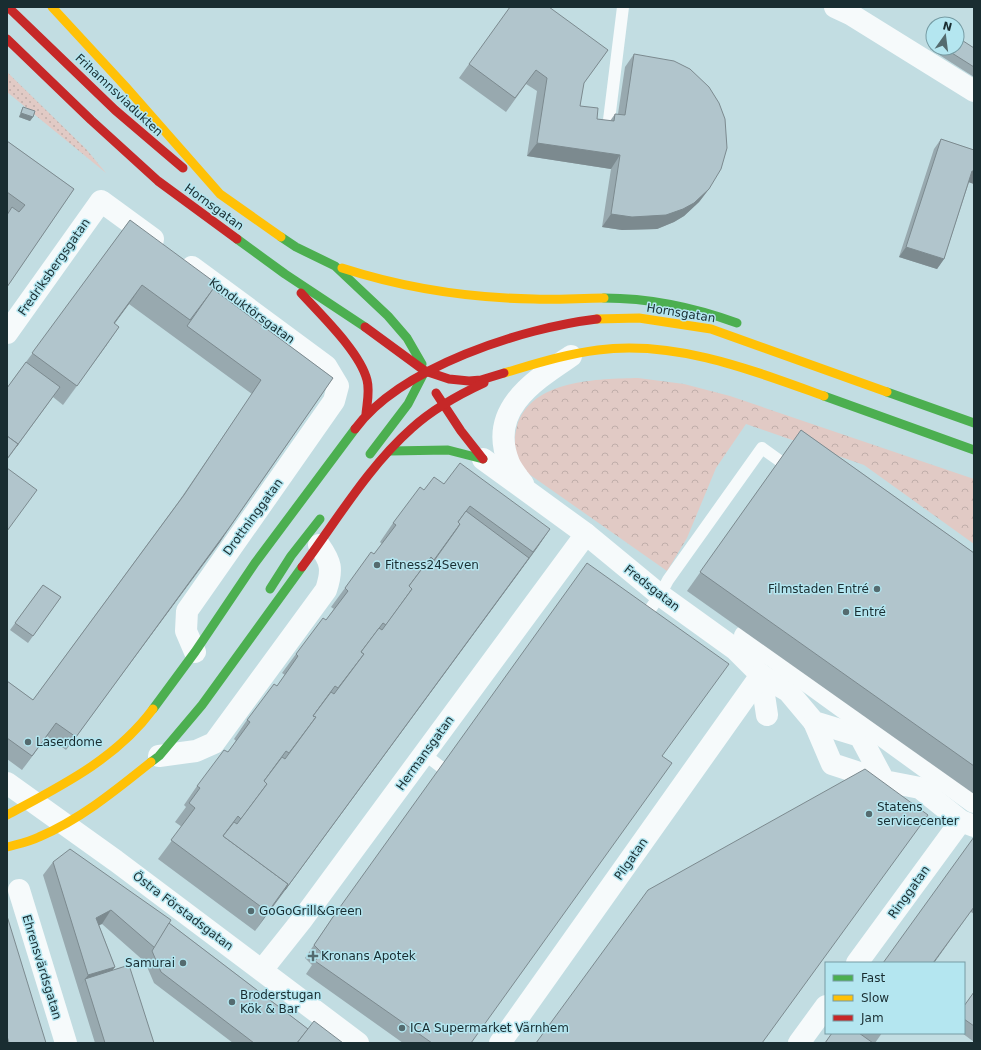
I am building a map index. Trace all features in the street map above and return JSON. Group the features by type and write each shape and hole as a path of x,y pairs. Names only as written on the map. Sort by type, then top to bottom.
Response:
{"main road":[{"name":"Frihamnsviadukten","path":"8,7 155,145 220,194"},
{"name":"Hornsgatan","path":"52,7 125,86 220,194 296,247 336,266 388,316 407,338 425,372"},
{"name":"Hornsgatan","path":"7,39 158,181 285,274 385,340 425,372 449,379 469,381 504,374 599,350 647,349 693,355 761,374 974,450"},
{"path":"336,266 386,282 488,296 534,299 644,299 714,314 748,326"},
{"path":"285,274 364,370 368,381 366,414"},
{"name":"Hornsgatan","path":"366,414 385,396 425,372 469,352 559,325 597,318 630,318 676,322 711,329 775,351 854,382 974,423"},
{"path":"791,347 854,382"},
{"path":"442,406 443,396 449,379 469,352"},
{"path":"367,459 408,404 425,372"},
{"path":"425,372 442,406 483,459"},
{"path":"7,847 38,838 65,824 102,801 159,756 202,705 366,480 390,451 413,427 442,406 463,392 504,374"},
{"path":"7,815 75,780 121,745 150,713 195,652 255,563 366,414 392,404 442,406"},
{"path":"390,451 440,448 454,450 483,459"},
{"path":"267,596 291,556 325,513"},
{"path":"241,652 261,608"}],"street":[{"path":"835,7 850,14 974,91"},
{"name":"Konduktörsgatan","path":"101,201 326,366 338,386"},
{"name":"Fredriksbergsgatan","path":"7,333 101,201"},
{"path":"528,491 509,464 503,439 507,417 516,399 536,380 571,356"},
{"name":"Drottninggatan","path":"195,652 186,631 187,611 334,401 338,386"},
{"name":"Fredsgatan","path":"483,459 586,534 660,595 735,649 761,675 788,691 814,722 832,764 884,780 920,788 968,824"},
{"name":"Hermansgatan","path":"262,970 432,760 586,534"},
{"path":"159,756 196,751 214,743 326,590 331,575 329,559 319,545"},
{"path":"745,636 974,802"},
{"path":"727,661 761,675 767,715"},
{"name":"Pilgatan","path":"500,1043 761,675"},
{"path":"814,722 860,736 884,780"},
{"name":"Östra Förstadsgatan","path":"7,783 65,824 358,1043"},
{"name":"Ringgatan","path":"859,962 968,824"},
{"name":"Ehrensvärdsgatan","path":"19,890 66,1043"},
{"path":"799,1043 825,1007"}],"lane":[{"path":"609,120 623,7"},
{"path":"641,622 660,595 668,580 762,448 780,461"}],"green space":[{"path":"7,72 86,149 106,173 7,92"},
{"path":"638,378 684,384 730,396 974,479 974,544 864,465 746,424 716,468 687,538 667,571 526,472 517,456 515,445 517,426 525,410 536,399 551,390 586,381"}],"building":[{"path":"510,7 549,7 608,50 584,83 580,106 598,108 597,119 614,121 615,114 625,115 634,54 674,61 690,69 709,87 719,103 725,119 727,148 721,169 709,189 694,203 666,215 632,217 611,214 620,155 537,143 547,78 536,70 515,98 469,64"},
{"path":"965,42 974,48 974,67 957,56 965,56"},
{"path":"23,107 35,111 33,117 21,113"},
{"path":"941,139 974,150 974,171 972,171 944,259 906,247"},
{"path":"7,141 74,189 7,287 7,215 12,207 19,212 25,205 7,192"},
{"path":"130,220 217,284 190,320 142,285 114,323 119,327 77,386 32,353"},
{"path":"213,289 333,378 229,528 76,737 56,723 32,756 7,738 7,681 33,700 184,495 261,380 187,326"},
{"path":"26,362 60,387 16,447 18,444 7,436 7,388"},
{"name":"Entré","path":"801,430 974,553 974,766 700,572"},
{"path":"7,436 18,444 7,459"},
{"path":"460,463 550,529 533,552 470,506 458,522 460,524 434,560 431,557 409,586 412,589 386,625 383,623 361,652 364,654 338,688 335,686 313,716 316,717 289,753 286,751 264,781 267,784 241,819 238,816 223,836 288,884 268,912 171,840 195,808 189,803 200,788 197,786 224,750 228,752 250,722 247,720 274,684 277,686 298,656 296,654 323,618 326,620 348,591 345,588 371,552 374,554 396,525 393,523 420,487 424,490 434,477 444,484"},
{"path":"7,468 37,490 7,531"},
{"path":"466,511 529,558 285,890 288,884 223,836 234,822 237,824 267,784 264,781 282,757 285,759 316,717 313,716 331,692 334,694 364,654 361,652 379,628 382,630 412,589 409,586 427,562 431,565 460,524 458,522"},
{"path":"587,563 729,664 662,756 672,763 471,1043 432,1043 315,961 321,952 314,945"},
{"path":"43,585 61,597 33,636 15,623"},
{"path":"865,769 928,815 762,1043 536,1043 648,890"},
{"path":"974,837 974,907 934,962 884,962"},
{"path":"70,849 171,920 155,948 111,910 96,918 115,967 88,975 53,862"},
{"path":"7,916 46,1043 9,1043 7,1036"},
{"path":"169,923 308,1029 297,1043 254,1043 161,972 152,951"},
{"path":"129,965 154,1043 105,1043 85,979"},
{"path":"974,992 974,1026 965,1020 965,1005"},
{"path":"314,1021 343,1043 297,1043"},
{"path":"831,1034 860,1034 873,1043 825,1043"}],"traffic: fast":[{"path":"281,237 296,247 335,266 388,316 407,338 422,364"},
{"path":"237,239 285,274 365,327"},
{"path":"604,298 621,298 672,304 704,312 737,323"},
{"path":"370,454 408,404 425,371"},
{"path":"887,392 974,423"},
{"path":"824,396 974,450"},
{"path":"153,709 195,652 255,563 355,429"},
{"path":"390,451 448,450 483,459"},
{"path":"270,589 291,556 320,519"},
{"path":"151,762 159,756 202,705 302,567"}],"traffic: slow":[{"path":"52,7 125,86 220,194 281,237"},
{"path":"342,268 389,281 437,291 485,297 543,299 604,298"},
{"path":"597,319 639,318 711,329 887,392"},
{"path":"504,373 574,354 598,350 627,348 656,349 685,353 741,367 824,396"},
{"path":"7,815 67,782 105,757 122,743 153,709"},
{"path":"7,847 35,839 69,822 98,803 151,762"}],"traffic: jam":[{"path":"8,7 115,110 183,168"},
{"path":"7,39 91,120 158,181 237,239"},
{"path":"301,293 339,334 357,358 363,369 368,388 366,414"},
{"path":"355,429 376,407 402,387 432,369 465,354 500,341 534,331 597,319"},
{"path":"365,327 425,371 449,379 469,381 481,380 504,373"},
{"path":"302,567 354,494 396,443 420,421 437,409 484,383"},
{"path":"436,393 461,431 483,459"}],"place":[{"name":"Fitness24Seven","path":"377,565"},
{"name":"Filmstaden Entré","path":"877,589"},
{"name":"Entré","path":"846,612"},
{"name":"Laserdome","path":"28,742"},
{"name":"Statens servicecenter","path":"869,814"},
{"name":"GoGoGrill&Green","path":"251,911"},
{"name":"Kronans Apotek","path":"313,956"},
{"name":"Samurai","path":"183,963"},
{"name":"Broderstugan Kök & Bar","path":"232,1002"},
{"name":"ICA Supermarket Värnhem","path":"402,1028"}]}
